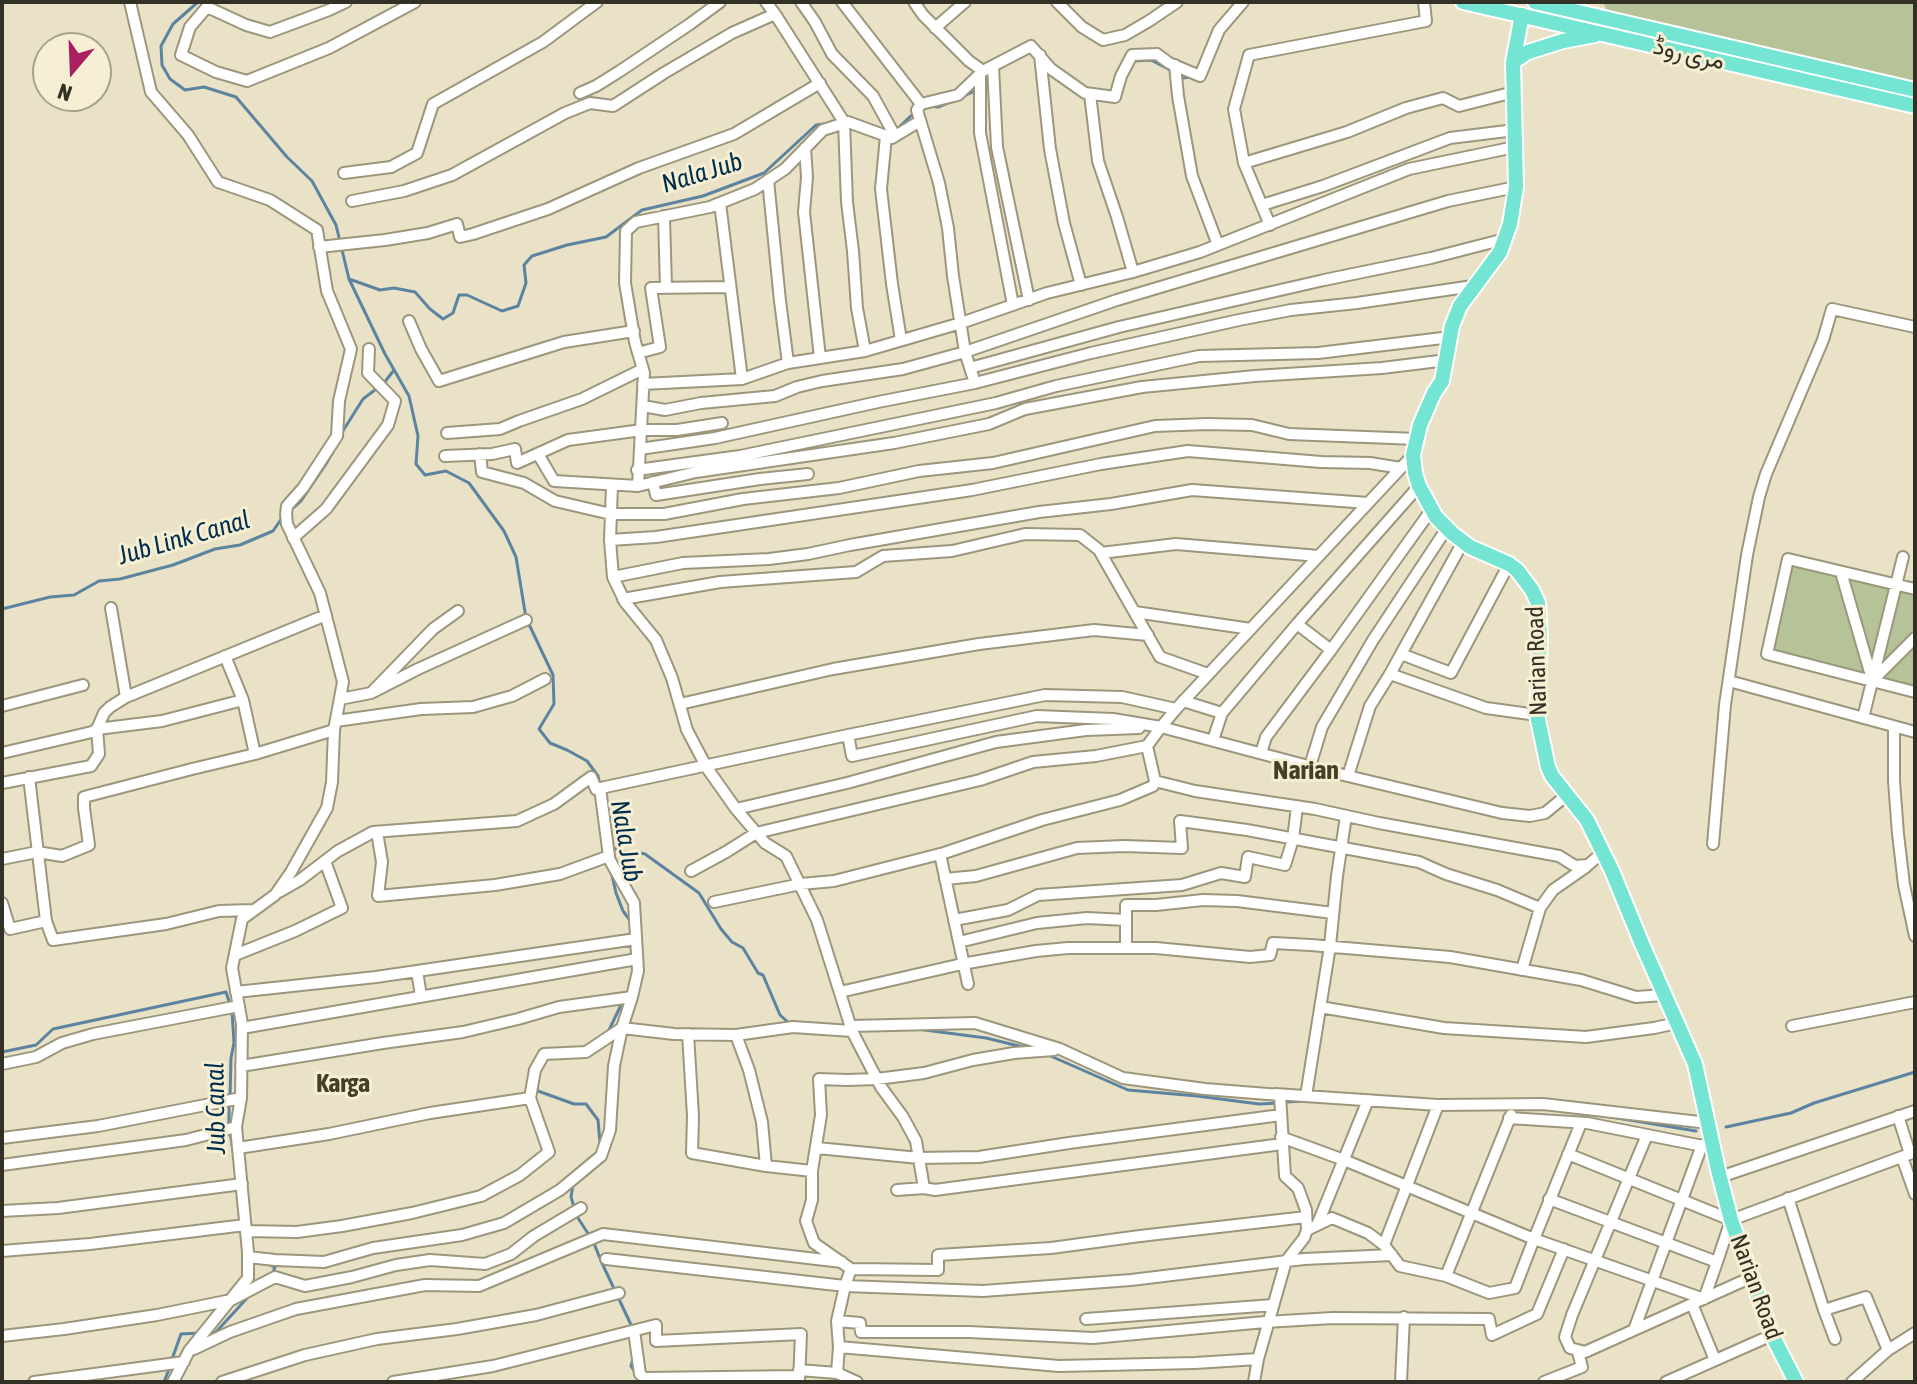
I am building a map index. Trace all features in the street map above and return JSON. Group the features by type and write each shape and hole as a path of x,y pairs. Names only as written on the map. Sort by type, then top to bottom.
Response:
{"main road":[{"name":"مری روڈ","path":"1463,2 1599,34 1859,85 1915,90"},
{"name":"مری روڈ","path":"1539,2 1859,85 1915,106"},
{"path":"1579,2 1590,16"},
{"name":"Narian Road","path":"1522,15 1513,62 1516,187 1510,224 1500,252 1460,306 1452,326 1442,381 1420,425 1413,455 1419,486 1447,528 1470,547 1517,570 1538,603 1537,715 1548,767 1587,820 1603,852 1695,1064 1708,1123 1708,1146 1731,1220 1772,1335 1796,1382"},
{"path":"1513,62 1528,52 1599,34"}],"street":[{"path":"130,2 151,92 188,135 218,182 270,200 317,230 327,291 351,349 339,401 337,436 303,488 287,506 287,524 320,593 343,682 335,725 332,782 327,808 275,895"},
{"path":"346,2 270,32 207,7 190,27 181,55 216,72 247,81 329,48 415,2"},
{"path":"344,173 391,167 417,153 433,104 543,42 597,2"},
{"path":"580,93 620,71 720,2"},
{"path":"766,2 844,122 847,202 857,308 865,351"},
{"path":"801,2 832,54 873,96 890,136 881,189 901,340"},
{"path":"842,2 921,104"},
{"path":"914,2 969,61 985,70"},
{"path":"935,28 965,2"},
{"path":"1058,3 1082,27 1103,40 1125,35 1177,2"},
{"path":"975,383 965,352 939,183 917,110 921,104 958,95 985,70 1031,46 1051,69 1090,94 1115,97 1132,55 1157,54 1200,76 1219,30 1243,2"},
{"path":"1270,225 1244,163 1234,109 1249,55 1426,21 1424,2"},
{"path":"352,201 404,191 452,175 565,113 590,103 613,106 732,33 775,14"},
{"path":"1040,55 1050,149 1064,223 1081,285"},
{"path":"1175,65 1192,176 1218,245"},
{"path":"985,70 997,147 1029,300"},
{"path":"985,70 980,133 1013,305"},
{"path":"319,247 428,233 457,224 460,237 473,234 548,209 639,168 734,134 820,83"},
{"path":"1244,163 1347,132 1419,104 1443,98 1459,106 1514,92"},
{"path":"1090,94 1098,161 1133,272"},
{"path":"638,486 643,369 625,283 626,231 636,222 710,207 755,189 785,169 823,130 844,122 890,136 920,121"},
{"path":"1262,205 1323,186 1450,138 1515,130"},
{"path":"643,384 742,379 788,363 865,351 1218,245 1409,169 1515,147"},
{"path":"805,148 807,177 804,212 820,358"},
{"path":"768,180 788,363"},
{"path":"643,406 665,410 775,396 822,381 903,369 965,352 1117,300 1448,201 1516,187"},
{"path":"720,203 742,379"},
{"path":"664,216 666,288"},
{"path":"970,368 1119,327 1505,239"},
{"path":"640,449 715,438 975,383 1239,320 1291,310 1473,286"},
{"path":"638,353 660,347 651,288 730,287"},
{"path":"1713,844 1725,705 1747,555 1766,474 1823,340 1832,309 1915,327"},
{"path":"409,321 439,381 564,342 634,331"},
{"path":"637,470 754,453 996,403 1056,386 1199,356 1318,353 1451,337"},
{"path":"293,538 326,509 388,425 395,401 368,373 369,349"},
{"path":"538,454 554,481 638,486 696,472 894,443 989,424 1025,409 1142,387 1447,360"},
{"path":"447,433 500,429 582,399 643,369"},
{"path":"445,456 515,449 517,463 568,440 722,423"},
{"path":"480,454 482,472 524,483 555,501 611,514 664,514 743,499 839,488 919,471 993,463 1155,426 1252,425 1289,434 1417,439"},
{"path":"610,540 656,537 972,490 1101,464 1188,451 1370,463 1401,468"},
{"path":"691,871 756,833 980,780 1033,762 1096,756 1147,746 1179,705 1413,455"},
{"path":"653,482 656,495 808,474"},
{"path":"612,485 610,540 613,577 623,599 656,640 672,678 687,730 705,765 756,833 765,843 786,856 801,884 817,920 852,1029 877,1079 916,1141 924,1188"},
{"path":"1213,740 1222,713 1419,486"},
{"path":"613,577 683,563 808,554 1039,512 1192,490 1368,503"},
{"path":"1261,753 1266,737 1432,509"},
{"path":"1310,766 1322,727 1373,640 1447,528"},
{"path":"623,599 720,582 856,572 883,556 952,551 1025,534 1080,535 1101,553 1160,657 1208,674"},
{"path":"1348,776 1370,706 1463,542"},
{"path":"1101,553 1176,544 1319,556"},
{"path":"1863,718 1903,557"},
{"path":"1915,589 1788,559 1767,654 1915,692"},
{"path":"1401,654 1451,673 1509,564"},
{"path":"1841,572 1872,681"},
{"path":"111,608 126,697"},
{"path":"371,693 433,629 458,611"},
{"path":"1135,612 1251,629"},
{"path":"2,783 91,766 99,754 97,729 110,707 126,697 326,615"},
{"path":"340,699 371,693 526,620"},
{"path":"1297,624 1331,650"},
{"path":"680,704 833,669 979,644 1094,630 1148,635"},
{"path":"1872,681 1915,638"},
{"path":"225,656 243,700 255,754"},
{"path":"1390,674 1486,708 1537,715"},
{"path":"2,859 37,852 62,856 89,845 84,797 255,754 335,725 421,709 473,707 512,696 545,679"},
{"path":"1729,681 1915,732"},
{"path":"2,706 83,685"},
{"path":"173,1382 189,1351 248,1278 236,1127 241,1098 242,1028 232,968 242,919 338,851 373,832 517,821 554,804 591,777 596,789 1045,695 1122,697 1222,713"},
{"path":"2,753 76,737 97,729 162,721 243,700"},
{"path":"848,735 852,756 1037,716 1113,719 1161,727 1502,813 1530,816 1545,813 1567,795"},
{"path":"736,809 847,783 996,742 1086,730 1161,727"},
{"path":"1894,727 1898,834 1904,885 1915,936"},
{"path":"714,902 801,884 834,881 940,854 1042,820 1120,800 1153,786 1155,781 1147,746"},
{"path":"29,777 46,921 53,940 166,924 219,911 255,910"},
{"path":"1155,781 1195,791 1559,856 1575,866 1588,865"},
{"path":"248,1257 324,1262 373,1248 462,1235 504,1223 560,1190 601,1156 610,1130 614,1066 638,971 634,903 608,857 600,788"},
{"path":"954,920 1008,910 1038,895 1182,885 1221,873 1245,877 1248,857 1285,865 1293,839 1297,807"},
{"path":"1306,1096 1330,946 1346,816"},
{"path":"945,879 976,876 1077,848 1182,848 1180,821 1419,862 1540,908"},
{"path":"377,832 382,862 378,896 495,885 560,874 608,857"},
{"path":"1522,970 1540,908 1553,890 1603,852"},
{"path":"940,854 968,984"},
{"path":"235,955 342,908 325,861"},
{"path":"1126,948 1126,905 1237,901 1333,913"},
{"path":"2,903 10,929 46,921"},
{"path":"959,942 1037,923 1087,918 1126,920"},
{"path":"236,992 417,971 636,939"},
{"path":"840,992 1036,951 1156,948 1250,957 1270,955 1273,943 1450,957 1581,980 1636,997 1664,995"},
{"path":"242,1028 637,959"},
{"path":"417,971 421,996"},
{"path":"241,1066 463,1032 559,1007 632,997"},
{"path":"1792,1026 1915,1002"},
{"path":"2,1064 36,1057 62,1043 93,1034 239,1006"},
{"path":"1320,1007 1444,1028 1586,1037 1677,1023"},
{"path":"2,1251 246,1228 297,1232 412,1213 481,1196 520,1175 549,1152 530,1098 535,1070 544,1054 586,1052 622,1028 736,1035 793,1027 852,1029 975,1023 1060,1049 1123,1078 1205,1089 1438,1105 1543,1104 1708,1123"},
{"path":"688,1034 692,1153 812,1171"},
{"path":"736,1035 749,1070 762,1122 766,1166"},
{"path":"847,1265 814,1243 806,1221 812,1200 812,1171 821,1115 819,1079 877,1079 924,1073 1014,1053 1060,1049"},
{"path":"1254,1382 1286,1261 1307,1230 1298,1188 1285,1176 1280,1095 1275,1094"},
{"path":"2,1138 98,1126 241,1098"},
{"path":"238,1148 530,1098"},
{"path":"1318,1223 1368,1100"},
{"path":"1384,1245 1438,1105"},
{"path":"1446,1276 1515,1105"},
{"path":"1720,1177 1915,1111"},
{"path":"817,1148 919,1158 979,1157 1281,1115"},
{"path":"1898,1116 1909,1154 1915,1194"},
{"path":"1509,1118 1581,1123 1708,1146 1682,1199 1634,1330"},
{"path":"1307,1230 1332,1218 1368,1233 1384,1245 1400,1266 1446,1276 1489,1293 1515,1288 1581,1123"},
{"path":"2,1165 186,1140 236,1127"},
{"path":"1647,1135 1572,1315 1565,1337 1570,1348 1585,1352 1752,1277"},
{"path":"897,1190 935,1190 1052,1175 1282,1140 1344,1160 1534,1239 1704,1299"},
{"path":"1568,1154 1731,1220 1909,1154"},
{"path":"2,1211 58,1208 242,1184"},
{"path":"1788,1198 1835,1339"},
{"path":"1549,1199 1717,1262"},
{"path":"2,1336 141,1317 231,1300 275,1277 305,1286 430,1260 485,1264 511,1254 534,1236 581,1208"},
{"path":"189,1351 230,1332 296,1309 425,1285 479,1286 603,1234 847,1265 938,1270 938,1255 1051,1248 1306,1217"},
{"path":"1704,1299 1731,1220"},
{"path":"837,1321 860,1323 861,1332 969,1332 1093,1338 1268,1322 1404,1317 1489,1319 1492,1335 1537,1314 1564,1249"},
{"path":"606,1259 845,1286 983,1291 1131,1280 1286,1261 1392,1255"},
{"path":"837,1373 837,1321 847,1265"},
{"path":"222,1382 305,1355 377,1339 536,1315 619,1293"},
{"path":"1824,1310 1866,1297 1888,1350"},
{"path":"1692,1304 1715,1360"},
{"path":"1086,1319 1273,1305"},
{"path":"1401,1382 1404,1317"},
{"path":"393,1382 493,1366 656,1325 656,1341 801,1334 799,1376"},
{"path":"634,1331 640,1374 647,1380 837,1373 857,1382"},
{"path":"1852,1382 1888,1350 1915,1333"},
{"path":"1666,1382 1772,1335"},
{"path":"839,1347 1059,1366 1258,1359"},
{"path":"1544,1382 1582,1367 1578,1352"},
{"path":"34,1382 184,1362"}],"green space":[{"path":"1603,2 1915,2 1915,81 1607,11"},
{"path":"1783,561 1915,593 1915,692 1760,655"}],"waterway":[{"name":"Nala Jub","path":"198,2 173,24 161,46 162,65 170,79 185,90 204,87 236,97 287,157 312,181 336,225 349,279 409,396 418,436 416,464 425,475 446,471 469,483 504,531 516,557 526,618 553,675 554,704 539,729 550,743 587,761 598,776 600,785"},
{"name":"Nala Jub","path":"1134,61 1151,60 1172,71"},
{"name":"Nala Jub","path":"1178,76 1194,77"},
{"name":"Nala Jub","path":"962,97 977,90"},
{"name":"Nala Jub","path":"928,106 938,107 955,100"},
{"name":"Nala Jub","path":"895,131 915,112"},
{"name":"Nala Jub","path":"349,279 380,290 394,288 415,292 443,319 453,313 459,295 467,295 502,311 518,306 526,283 524,265 532,256 606,237 642,210 703,196 764,173 816,125 824,124"},
{"name":"Jub Link Canal","path":"341,434 363,399 384,383 394,370"},
{"name":"Jub Link Canal","path":"291,510 301,501 333,452"},
{"name":"Jub Link Canal","path":"2,609 50,597 74,595 99,581 120,579 173,565 215,549 240,545 273,531 282,518"},
{"path":"609,847 645,854 699,893 721,929 732,942 743,948 758,973 763,975 780,1015 790,1024"},
{"name":"Nala Jub","path":"611,871 623,911 632,923"},
{"name":"Jub Canal","path":"2,1052 36,1045 53,1029 226,992 232,1011 234,1043 230,1097"},
{"name":"Nala Jub","path":"608,1032 622,1003"},
{"path":"917,1029 986,1038 1023,1047"},
{"path":"1046,1054 1128,1090 1259,1104 1278,1103"},
{"path":"1726,1127 1791,1113 1915,1072"},
{"name":"Nala Jub","path":"536,1084 538,1091 574,1104 586,1104 598,1120 600,1143"},
{"path":"1285,1102 1306,1101"},
{"name":"Jub Canal","path":"229,1104 229,1125"},
{"path":"1605,1116 1696,1131"},
{"name":"Jub Canal","path":"230,1132 234,1156"},
{"name":"Nala Jub","path":"574,1207 571,1197 573,1185 593,1169"},
{"name":"Nala Jub","path":"576,1215 589,1235"},
{"name":"Nala Jub","path":"593,1241 633,1329"},
{"name":"Jub Canal","path":"268,1264 275,1267 272,1275"},
{"name":"Jub Canal","path":"208,1333 216,1332 249,1296"},
{"name":"Jub Canal","path":"171,1362 181,1334 201,1333"},
{"name":"Nala Jub","path":"633,1359 631,1366 638,1377"},
{"name":"Jub Canal","path":"164,1382 169,1369"}],"district":[{"name":"Narian","path":"1306,771"},
{"name":"Karga","path":"343,1084"}]}
